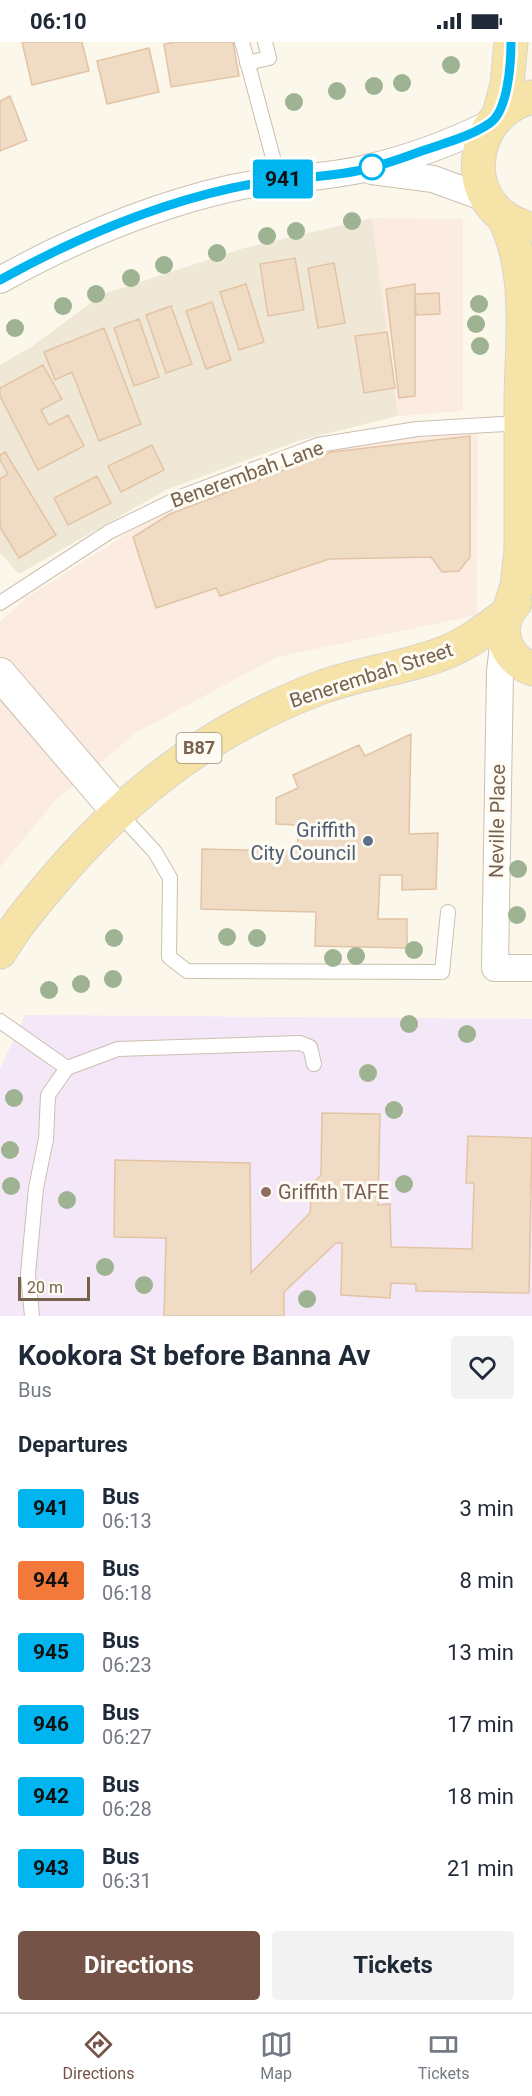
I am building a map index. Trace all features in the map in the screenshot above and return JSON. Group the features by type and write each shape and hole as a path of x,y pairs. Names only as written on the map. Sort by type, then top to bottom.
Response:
{"main road":[{"path":"511,42 507,85 479,152 481,184 508,215 520,277 527,423 520,567 513,614 514,658 532,669"},
{"path":"495,118 510,105 532,98"},
{"name":"Benerembah Street","path":"0,952 13,930 43,892 118,812 182,759 226,732 321,688 451,650 513,614"}],"street":[{"path":"0,280 68,246 194,197 279,180 363,170 445,144 495,118"},
{"path":"363,170 434,179 508,215"},
{"name":"Neville Place","path":"513,614 499,704 495,968 532,968"},
{"path":"0,674 118,812"}],"lane":[{"path":"242,42 279,180"},
{"path":"247,63 269,58 266,42"},
{"name":"Benerembah Lane","path":"0,603 109,532 183,496 318,445 417,429 527,423"},
{"path":"118,812 155,852 170,878 169,957 187,971 442,972 448,912"},
{"path":"0,1021 67,1068"},
{"path":"32,1316 28,1274 36,1188 46,1138 48,1095 67,1068 118,1049 300,1042 310,1047 314,1064"}],"shaded area":[{"path":"372,218 398,416 298,441 166,490 19,574 0,553 0,365 31,347 103,294 244,248"},
{"path":"372,218 463,219 463,411 398,416"},
{"path":"478,431 477,615 277,657 137,732 56,800 0,867 0,622 26,598 152,518 354,440"},
{"name":"Griffith TAFE","path":"25,1015 532,1019 532,1316 0,1316 0,1069"}],"building":[{"path":"22,42 82,42 89,71 32,85"},
{"path":"233,42 239,76 171,87 164,44"},
{"path":"149,48 159,92 107,104 97,61"},
{"path":"10,96 27,140 0,151 0,101"},
{"path":"295,258 304,310 268,316 260,264"},
{"path":"334,263 345,323 318,328 308,268"},
{"path":"246,284 264,342 239,350 220,292"},
{"path":"415,284 415,396 399,398 386,289"},
{"path":"439,293 440,314 416,315 415,294"},
{"path":"212,302 231,360 206,369 186,311"},
{"path":"171,306 192,364 166,373 146,315"},
{"path":"139,319 159,377 134,386 114,328"},
{"path":"104,328 141,424 99,441 72,372 55,380 44,352"},
{"path":"387,332 395,388 364,393 355,336"},
{"path":"43,365 62,399 41,410 49,425 68,415 84,446 38,470 0,396 0,388"},
{"path":"470,436 470,557 459,571 442,572 431,557 329,559 220,596 216,588 156,608 133,537 170,514 331,452"},
{"path":"152,445 164,470 121,492 108,466"},
{"path":"5,452 56,535 19,558 0,527 0,479 8,474 0,460 0,455"},
{"path":"97,476 111,503 68,525 54,498"},
{"name":"Griffith City Council","path":"411,734 409,834 438,833 436,889 402,890 402,875 380,875 378,919 407,919 407,948 315,946 316,912 201,909 202,849 297,851 299,825 276,824 276,798 298,788 293,775 359,745 365,756"},
{"path":"322,1113 380,1114 378,1205 390,1204 391,1247 472,1249 474,1183 466,1183 468,1136 532,1138 529,1293 416,1291 416,1284 391,1283 390,1298 341,1295 342,1243 336,1243 284,1292 284,1316 164,1316 166,1238 114,1237 115,1160 250,1163 251,1273 310,1213 312,1184 321,1175"}],"bus line":[{"name":"941","path":"0,280 28,264 109,228 194,197 279,180 363,170 466,135 491,123 499,114 507,85 511,42"}],"place":[{"name":"Griffith City Council","path":"368,841"},
{"name":"Griffith TAFE","path":"266,1192"}]}
